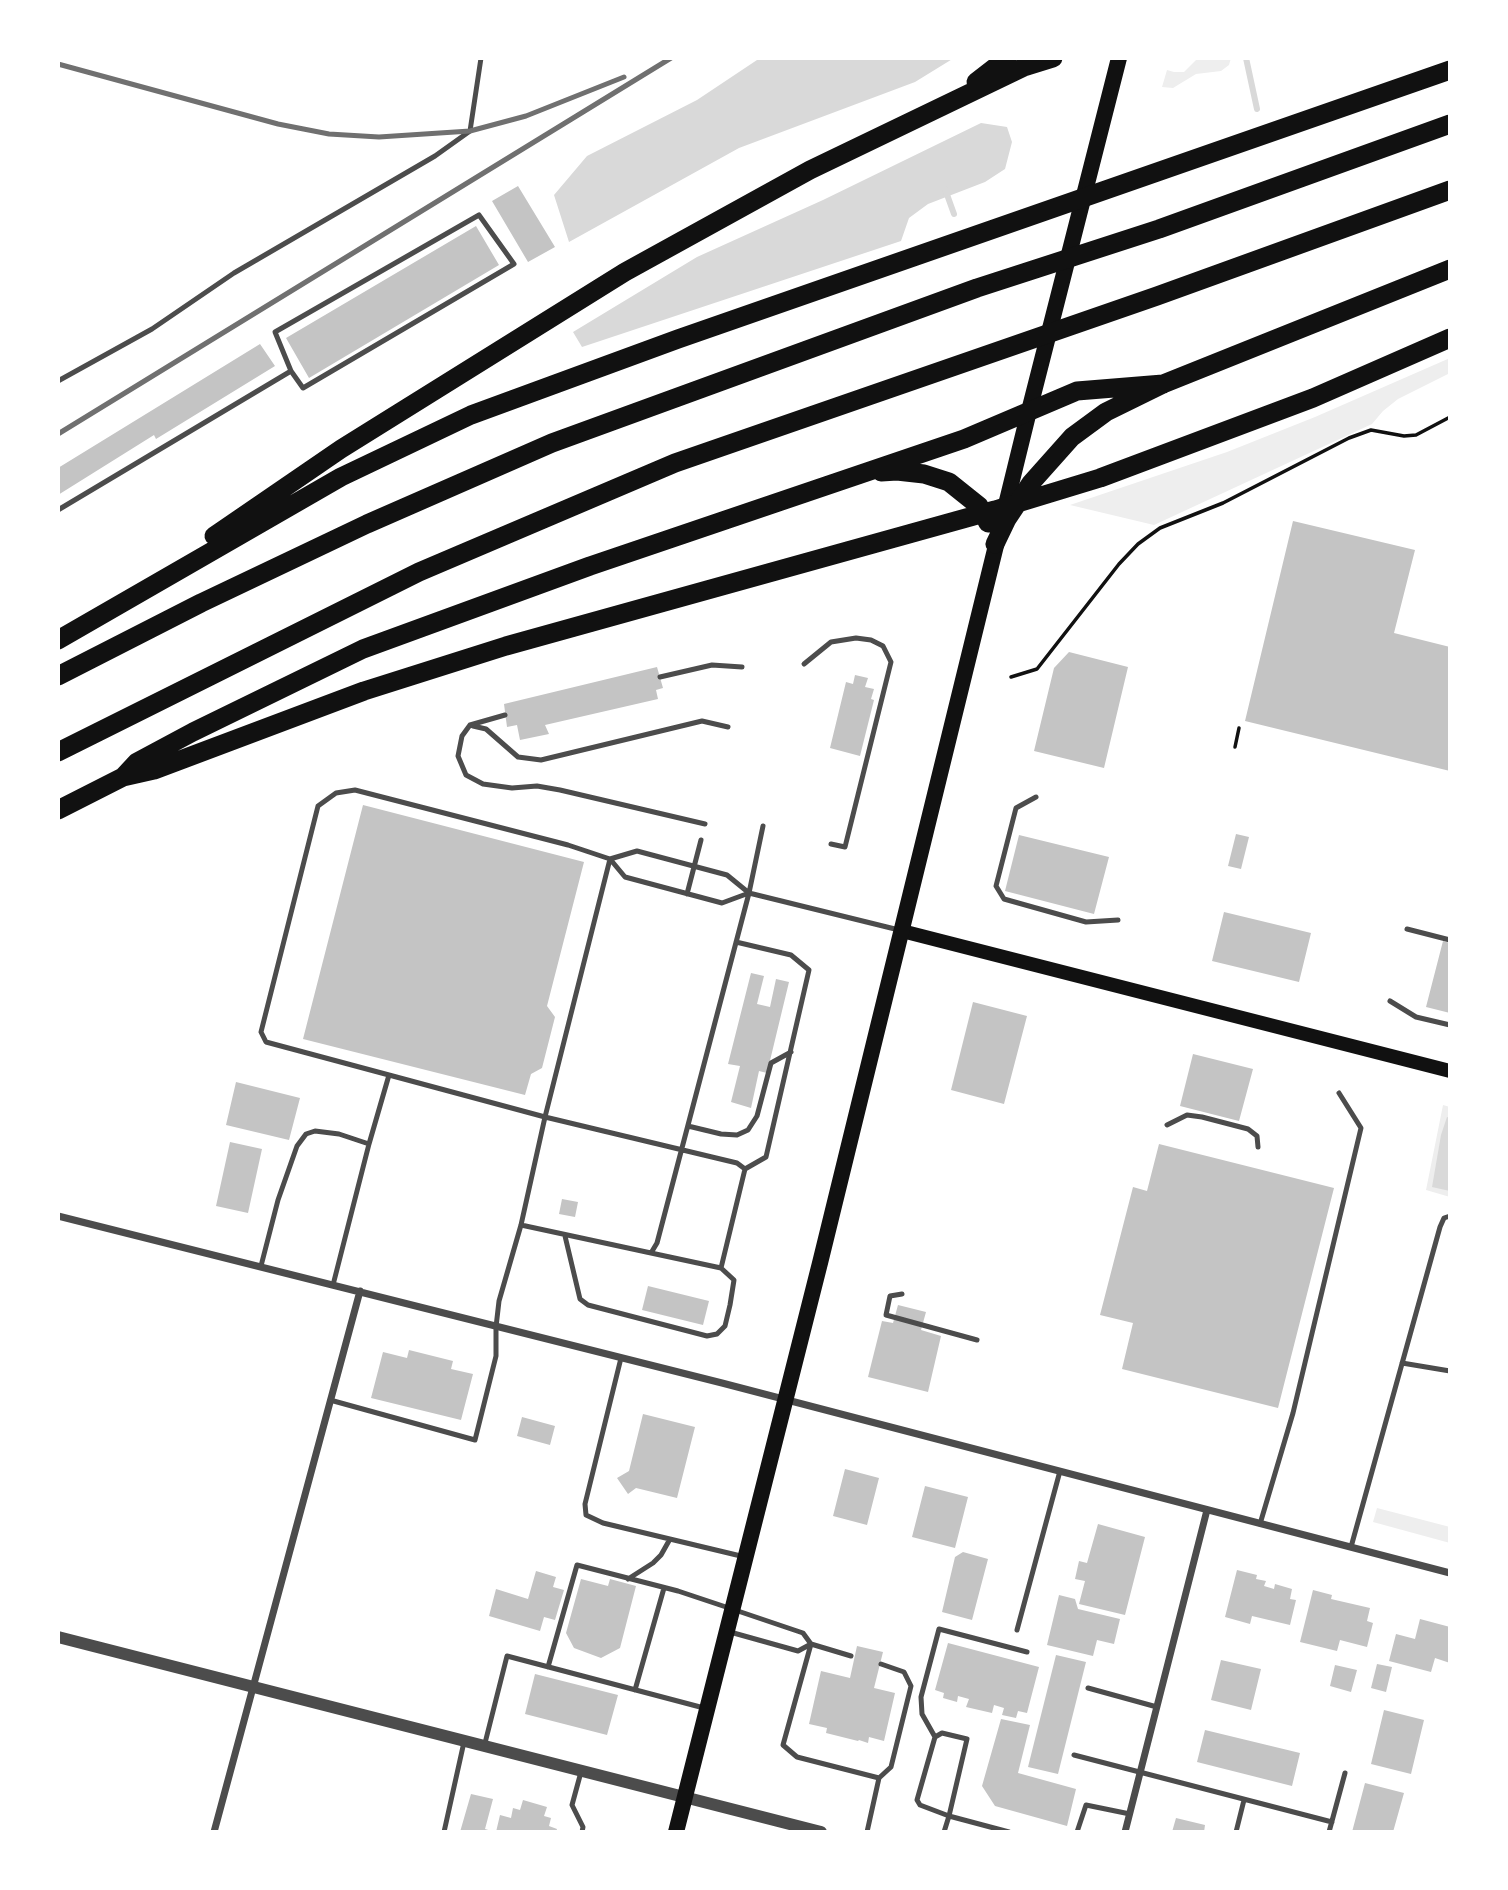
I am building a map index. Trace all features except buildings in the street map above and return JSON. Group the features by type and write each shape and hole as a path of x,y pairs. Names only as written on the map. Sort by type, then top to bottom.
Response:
{"highway":[{"path":"951,102 1007,58"},
{"path":"113,607 341,449 625,272 810,170 1024,67 1053,58"},
{"path":"58,640 341,477 471,415 570,377 1450,70"},
{"path":"58,676 201,603 367,524 552,443 976,288 1160,229 1450,124"},
{"path":"58,752 419,572 675,463 1157,296 1450,190"},
{"path":"995,544 1007,519 1031,483 1072,437 1106,412 1163,384 1450,269"},
{"path":"58,810 123,777 154,770 364,691 506,646 900,537 1100,478 1312,398 1450,338"},
{"path":"123,777 137,762 193,732 363,649 590,566 964,439 1077,391 1163,384"},
{"path":"858,474 897,471 924,474 949,482 979,506 992,530 995,544"}],"main road":[{"path":"676,1832 902,931 995,544 1119,58"},
{"path":"902,931 1450,1071"}],"street":[{"path":"58,1216 333,1284 1450,1573"},
{"path":"214,1832 360,1291"},
{"path":"1125,1832 1207,1510"},
{"path":"58,1637 821,1832"}],"lane":[{"path":"58,381 152,329 234,273 435,156 470,131 481,58"},
{"path":"479,215 514,264 303,388 291,371 275,332 479,215"},
{"path":"58,510 291,371"},
{"path":"804,664 831,642 856,638 871,640 883,646 891,662 845,847 831,844"},
{"path":"660,677 712,665 742,667"},
{"path":"505,715 470,725 462,736 458,756 466,775 483,784 512,788 537,786 560,790 705,824"},
{"path":"470,725 486,729 518,757 541,760 702,721 728,727"},
{"path":"745,1169 737,1163 545,1117 266,1042 261,1032 318,806 336,793 355,790 568,845 610,859 625,877 722,903 750,893"},
{"path":"1036,797 1016,808 996,886 1004,900 1086,922 1118,920"},
{"path":"651,1253 657,1243 750,893 763,826"},
{"path":"687,894 701,840"},
{"path":"610,859 637,851 727,876 750,893 902,931"},
{"path":"330,1400 475,1440 496,1356 499,1301 610,859"},
{"path":"1407,929 1450,940"},
{"path":"722,1268 745,1169 766,1157 808,970 791,955 736,942"},
{"path":"1390,1001 1416,1017 1450,1025"},
{"path":"688,1126 721,1135 737,1135 748,1130 757,1116 771,1063 791,1052"},
{"path":"333,1284 389,1075"},
{"path":"1260,1524 1293,1413 1361,1128 1339,1093"},
{"path":"1167,1125 1186,1115 1202,1116 1248,1129 1257,1136 1258,1147"},
{"path":"261,1266 287,1172 306,1134 327,1131 369,1143"},
{"path":"1351,1547 1440,1227 1444,1218 1450,1216"},
{"path":"520,1225 722,1268 734,1280 725,1326 717,1334 707,1336 589,1305 580,1299 565,1236"},
{"path":"902,1294 890,1297 886,1315 977,1340"},
{"path":"621,1358 585,1504 586,1515 603,1523 746,1557"},
{"path":"1402,1363 1450,1371"},
{"path":"1017,1630 1060,1471"},
{"path":"628,1579 662,1555 670,1539"},
{"path":"548,1667 577,1565 732,1609 803,1633 811,1644 851,1656"},
{"path":"635,1690 664,1588"},
{"path":"935,1737 922,1714 921,1698 939,1629 1027,1652"},
{"path":"727,1631 798,1651 811,1644"},
{"path":"811,1644 783,1745 797,1758 879,1778"},
{"path":"484,1746 507,1656 707,1709"},
{"path":"867,1832 879,1778 891,1767 911,1686 904,1672 881,1664"},
{"path":"1088,1688 1157,1707"},
{"path":"944,1832 949,1816 967,1739 942,1733 935,1737 917,1800 924,1808 949,1816 1009,1832"},
{"path":"444,1832 464,1742"},
{"path":"1074,1755 1332,1822"},
{"path":"581,1772 572,1805 583,1827 582,1832"},
{"path":"1329,1832 1345,1773"},
{"path":"1236,1832 1244,1800"},
{"path":"1077,1832 1086,1805 1130,1814"}],"path":[{"path":"1011,677 1037,669 1119,564 1138,544 1160,528 1223,503 1349,438 1371,430 1404,436 1416,435 1450,417"},
{"path":"1235,747 1239,728"}],"shaded area":[{"path":"760,58 954,58 915,82 739,148 569,242 554,195 587,156 697,100"},
{"path":"1198,58 1231,58 1229,65 1221,71 1196,74 1173,88 1162,87 1167,70 1184,72"},
{"path":"981,123 1007,127 1012,142 1005,169 985,182 928,204 909,218 901,241 582,347 573,332 697,257 823,200"},
{"path":"1450,358 1450,373 1398,399 1372,424 1154,525 1070,505 1227,452"},
{"path":"1443,1105 1450,1107 1450,1197 1426,1190"},
{"path":"1447,1117 1450,1118 1450,1191 1432,1187"},
{"path":"1377,1508 1450,1527 1450,1543 1373,1522"}],"waterway":[{"path":"1246,58 1257,109"},
{"path":"945,189 954,214"}],"railway":[{"path":"58,434 671,58"},
{"path":"58,64 278,124 329,134 379,137 470,131 526,116 624,77"}]}
